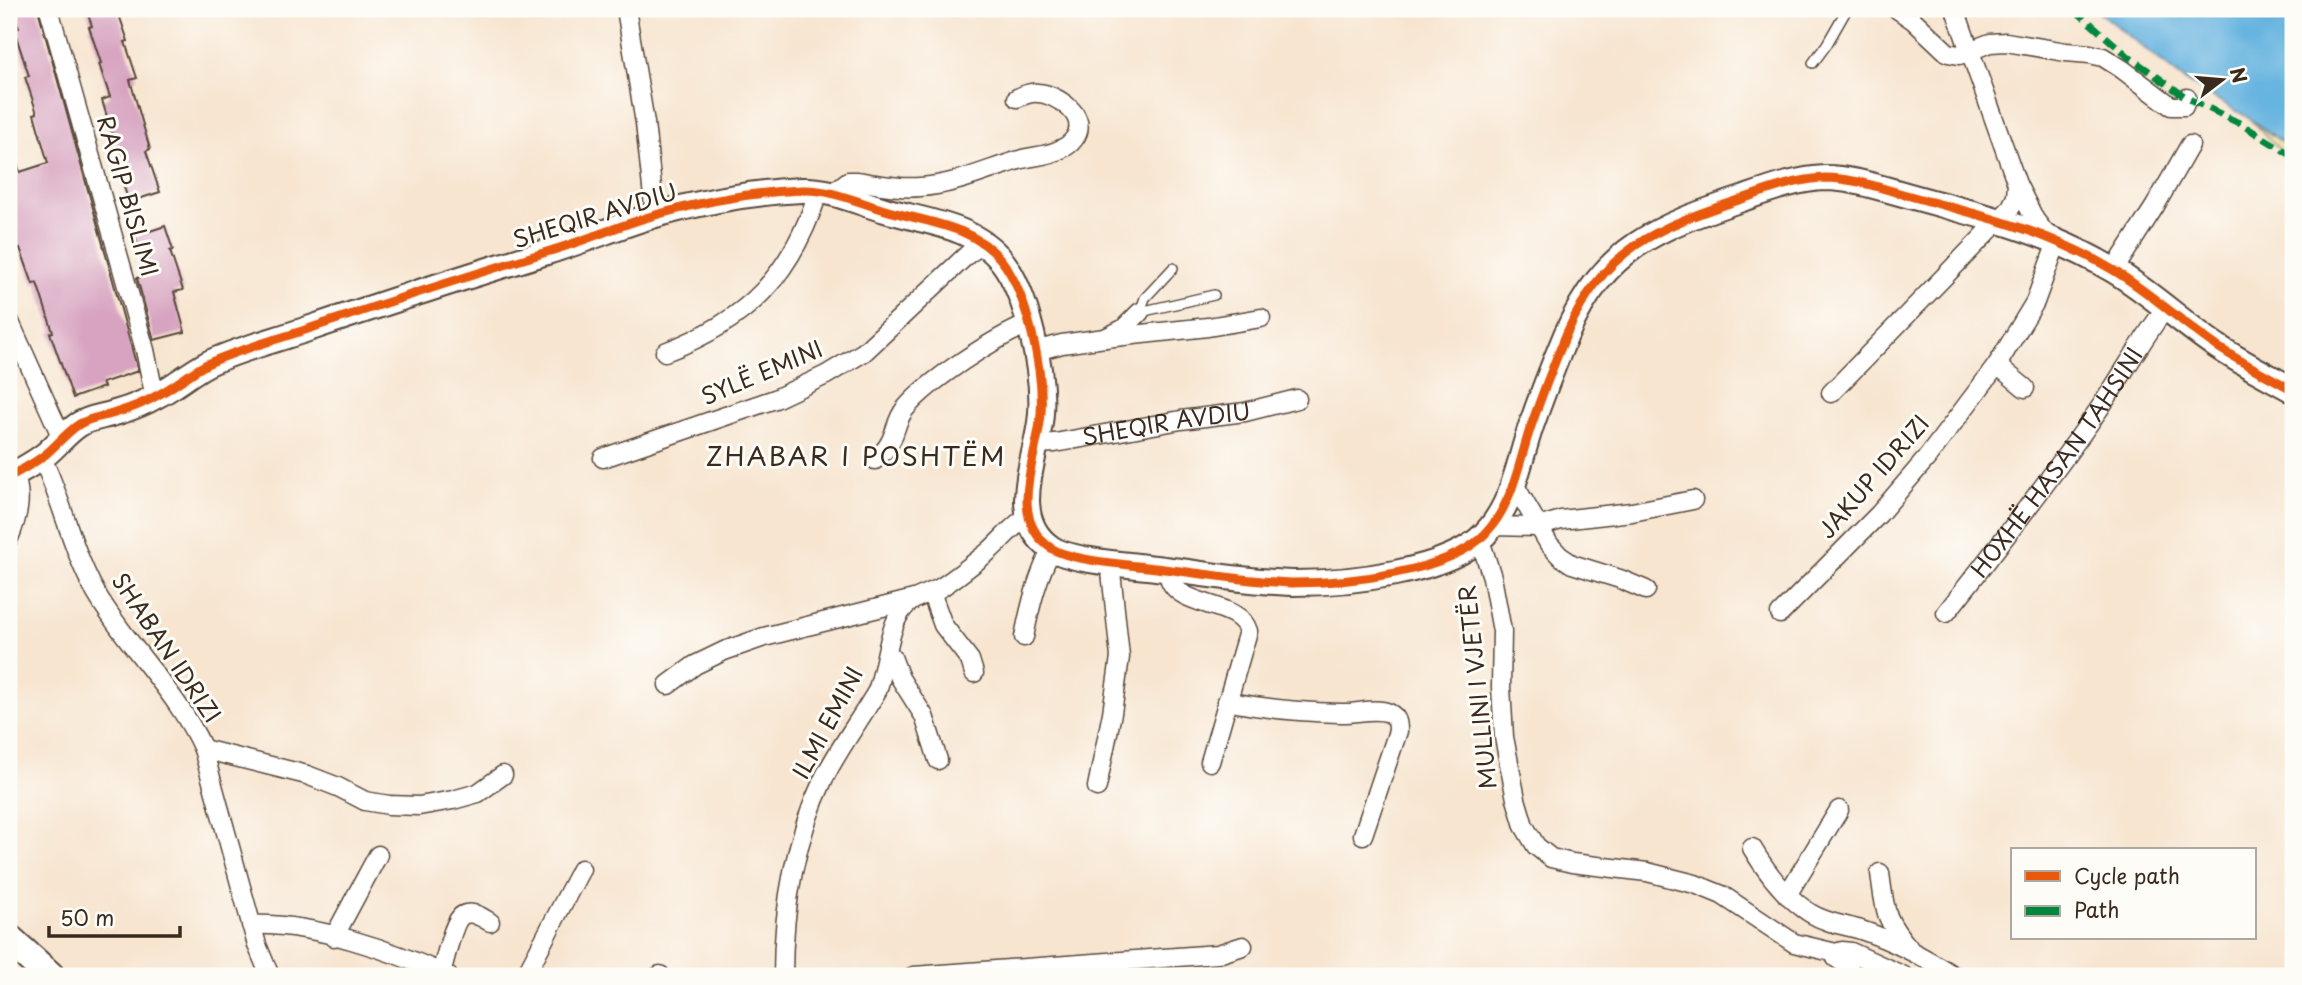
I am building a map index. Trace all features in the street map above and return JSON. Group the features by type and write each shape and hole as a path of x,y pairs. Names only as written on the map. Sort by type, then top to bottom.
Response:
{"main road":[{"path":"9,939 50,976"}],"street":[{"name":"RAGIP BISLIMI","path":"49,9 145,350 155,398"},
{"path":"626,9 645,123 655,215"},
{"path":"1898,9 1916,14 1948,53 1959,55 1990,44 2006,43 2090,54 2103,57 2123,69 2171,106 2184,106 2187,99"},
{"path":"1955,9 2017,184 2035,220 2053,240"},
{"name":"SHEQIR AVDIU","path":"826,191 856,180 918,188 945,184 1021,159 1060,150 1074,138 1078,131 1078,122 1063,102 1035,93 1017,98"},
{"path":"2114,270 2190,145"},
{"path":"668,685 695,665 724,651 764,637 914,599 931,592 989,551 1028,516 1032,526 1052,549 1073,556 1250,580 1292,583 1329,581 1393,573 1443,561 1465,550 1486,533 1508,499 1544,390 1576,314 1608,268 1648,236 1684,219 1798,182 1826,178 1854,181 1997,221 2053,240 2114,270 2218,347 2293,390"},
{"path":"1830,393 2013,205 2017,184"},
{"name":"SHEQIR AVDIU","path":"9,538 20,502 17,482 11,475 42,458 83,421 155,398 208,364 415,292 575,243 655,215 712,202 792,191 826,191 945,225 985,243 1006,266 1019,294 1036,351 1042,409 1028,481 1028,516"},
{"path":"665,352 694,341 729,322 759,297 778,274 826,191"},
{"name":"JAKUP IDRIZI","path":"1780,614 1879,513 1926,459 1997,365 2035,302 2053,240"},
{"name":"SYLË EMINI","path":"603,458 775,400 826,375 864,352 959,263 985,243"},
{"name":"HOXHË HASAN TAHSINI","path":"1945,613 2042,491 2165,309"},
{"path":"1105,338 1123,328 1140,312"},
{"path":"1036,351 1062,344 1261,318"},
{"path":"9,320 62,438"},
{"path":"875,460 890,443 897,422 905,410 930,385 1011,331 1028,324"},
{"path":"1997,365 2025,388"},
{"name":"SHEQIR AVDIU","path":"1037,444 1245,412 1297,400"},
{"name":"SHABAN IDRIZI","path":"42,458 94,590 112,620 178,704 203,749 251,925 270,976"},
{"path":"1514,484 1538,527 1560,556 1572,564 1646,590"},
{"path":"1486,533 1538,527 1561,520 1632,512 1693,500"},
{"name":"MULLINI I VJETËR","path":"1486,533 1502,631 1504,737 1516,799 1524,826 1536,846 1551,858 1647,872 1695,884 1722,895 1794,943 1836,953 1851,952 1904,976"},
{"path":"1024,637 1033,594 1043,564 1052,549"},
{"path":"1097,787 1120,657 1110,562"},
{"path":"1168,569 1168,577 1173,586 1186,595 1232,614 1247,625 1246,639 1210,762"},
{"path":"931,592 943,625 970,660 974,673"},
{"name":"ILMI EMINI","path":"783,976 785,917 797,852 824,779 877,691 890,636 899,614 914,599"},
{"path":"888,653 924,716 938,760"},
{"path":"1227,701 1341,713 1386,712 1395,716 1398,731 1363,835"},
{"name":"SHABAN IDRIZI","path":"203,749 307,775 365,801 389,805 419,806 453,800 478,793 502,775"},
{"path":"1787,895 1839,810"},
{"path":"1752,848 1787,895 1805,909 1827,922 1860,930 1914,954 1954,976"},
{"path":"334,937 378,855"},
{"path":"525,976 581,869"},
{"path":"1880,873 1886,916 1914,954"},
{"path":"251,925 294,927 375,947 445,975 457,921 464,914 472,913 490,922"},
{"path":"914,976 1218,954 1243,946"},
{"path":"1836,953 1836,958 1848,967 1853,976"}],"lane":[{"path":"1813,63 1828,44 1847,9"},
{"path":"1140,312 1145,298 1173,268"},
{"path":"1140,312 1214,295"}],"sand":[{"path":"2248,117 2293,150 2293,164"}],"water":[{"path":"2095,9 2293,9 2293,150 2247,117 2187,82"}],"building":[{"path":"12,9 38,9 138,371 102,383 104,387 73,398 50,333 53,332 37,283 33,284 20,248 15,249 9,229 9,148 11,147 20,172 48,163 34,114 37,113 25,77 29,76 14,30 19,28"},
{"path":"86,9 117,9 137,78 130,80 150,149 146,151 160,192 129,202 121,178 125,177 102,100 110,97"},
{"path":"165,226 183,290 174,292 185,332 154,340 137,278 148,275 135,236"}],"marked path":[{"path":"2074,9 2129,57 2187,98 2239,123 2293,156"}],"cycle path":[{"path":"9,477 42,457 83,422 144,402 207,364 230,354 659,214 730,198 802,190 834,194 963,232 990,249 1002,261 1011,275 1026,312 1040,376 1041,413 1028,485 1030,520 1037,535 1051,548 1074,557 1105,562 1293,583 1340,581 1395,573 1422,567 1468,547 1485,534 1502,511 1538,405 1566,335 1581,305 1616,261 1659,231 1684,220 1772,189 1814,179 1836,178 1868,184 1997,220 2065,245 2127,279 2218,347 2293,390"}],"district":[{"name":"ZHABAR I POSHTËM","path":"856,457"}]}
